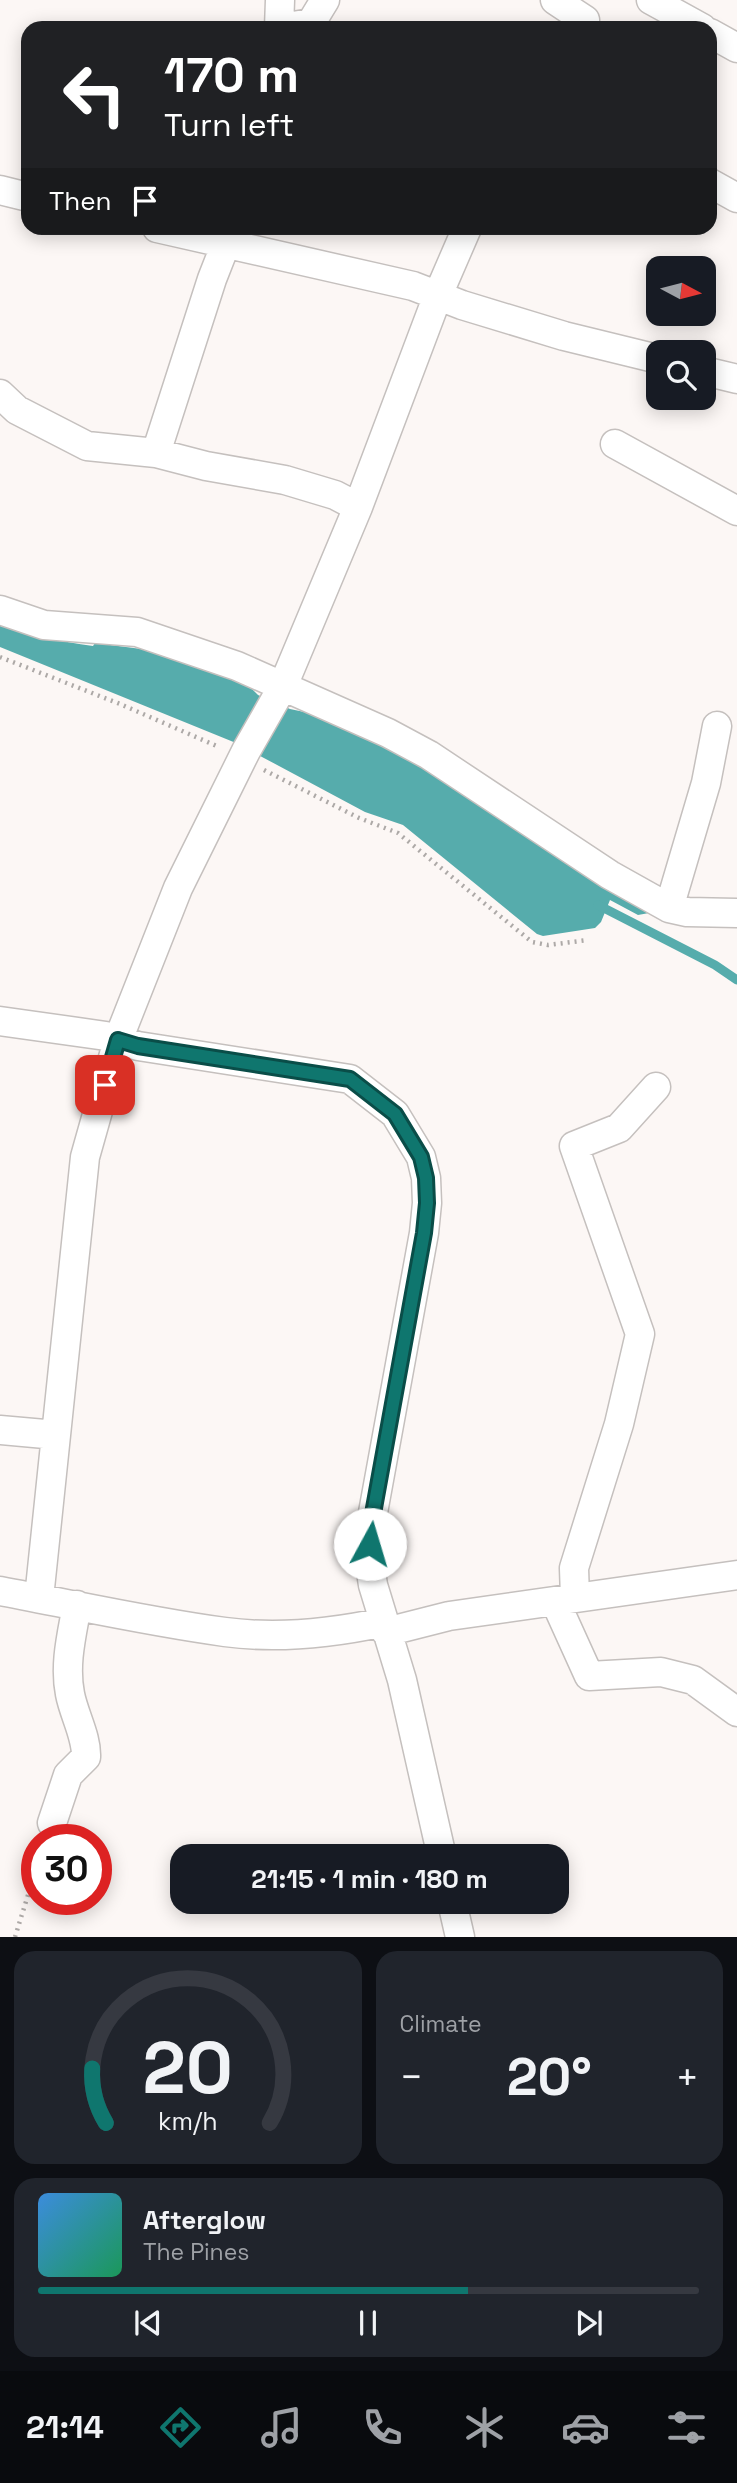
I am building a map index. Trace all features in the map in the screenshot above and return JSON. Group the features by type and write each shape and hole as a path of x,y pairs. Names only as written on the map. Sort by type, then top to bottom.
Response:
{"street":[{"path":"280,0 280,21"},
{"path":"312,21 326,0"},
{"path":"555,0 588,16"},
{"path":"651,0 689,21"},
{"path":"717,37 737,48"},
{"path":"717,187 737,198"},
{"path":"0,190 21,195"},
{"path":"156,453 228,235 413,286 564,336 646,356"},
{"path":"38,1598 85,1157 118,1040 178,888 244,755 281,692 358,507 438,295 464,235"},
{"path":"716,374 737,379"},
{"path":"0,394 18,410 87,446 156,453 206,466 285,480 335,495 358,507"},
{"path":"615,444 737,511"},
{"path":"0,610 44,625 137,632 237,666 281,692 388,733 429,755 610,874 669,908 687,912 737,913"},
{"path":"669,908 706,783 717,726"},
{"path":"0,1021 106,1036 138,1046 350,1079 395,1114 421,1157 426,1178 427,1203 424,1233 370,1530 369,1559 373,1585 402,1680 439,1844"},
{"path":"656,1087 620,1128 574,1146 640,1334 619,1424 565,1599 589,1676 661,1672 693,1679 737,1712"},
{"path":"0,1430 56,1435"},
{"path":"0,1591 227,1633 299,1634 385,1627 737,1575"},
{"path":"51,1823 68,1774 86,1758 87,1743 79,1729 69,1691 68,1654 77,1605"},
{"path":"455,1914 460,1937"}],"path":[{"path":"0,657 244,755 359,818 398,833 532,942 548,945 588,940"},
{"path":"15,1937 22,1915"}],"water":[{"path":"0,623 69,642 149,650 247,684 258,695 290,709 309,713 383,742 649,910 649,913 638,915 610,900 601,922 595,928 543,936 537,934 403,825 365,812 236,743 0,647"}],"waterway":[{"path":"598,905 715,965 737,980"}],"route":[{"path":"105,1085 118,1040 138,1046 350,1079 395,1114 408,1134 421,1157 426,1178 427,1203 424,1233 370,1530 370,1544"}]}
